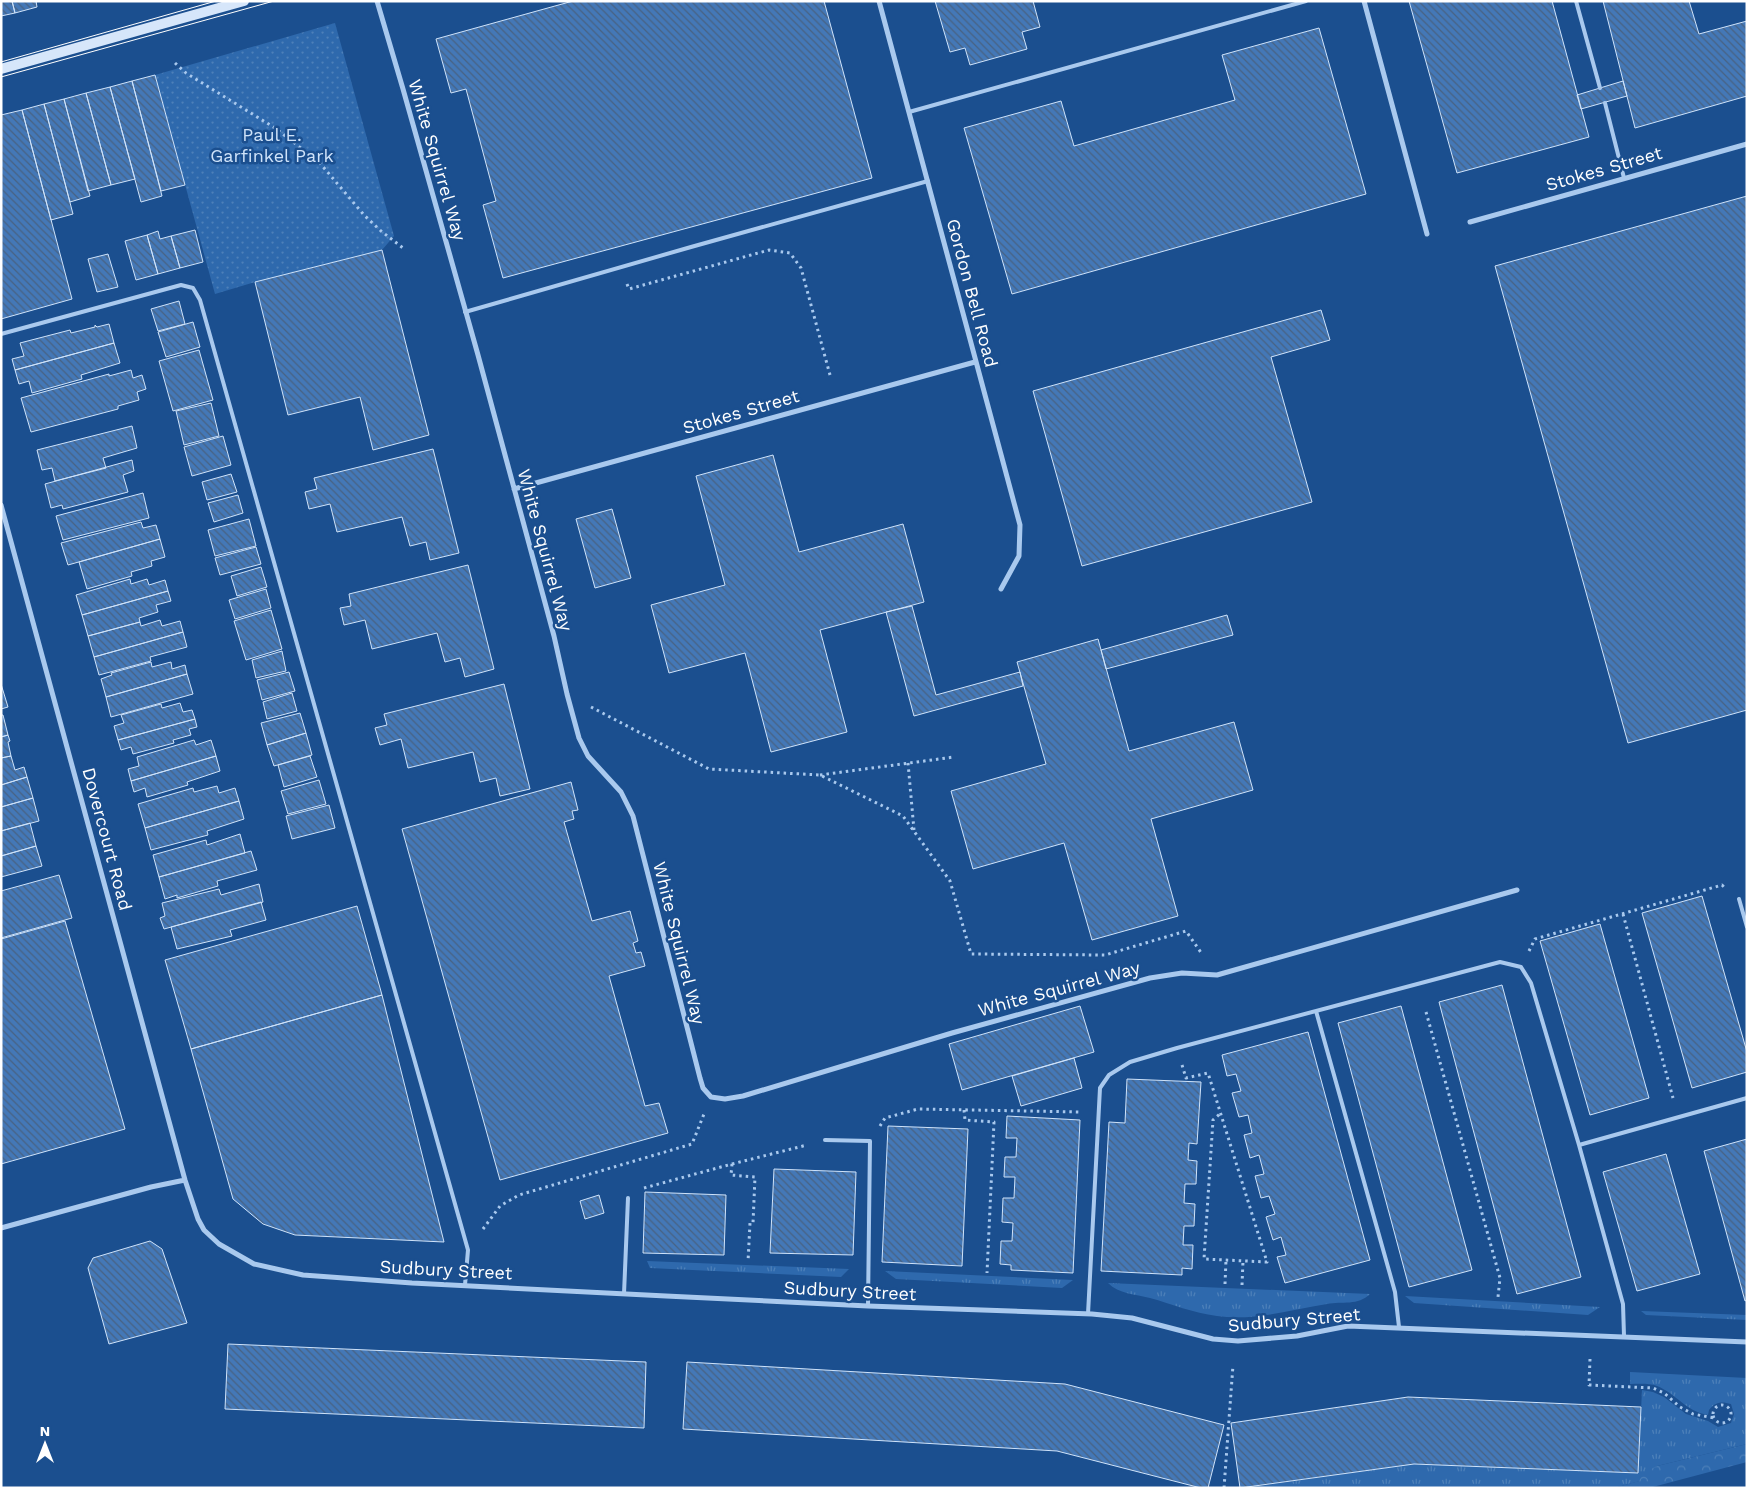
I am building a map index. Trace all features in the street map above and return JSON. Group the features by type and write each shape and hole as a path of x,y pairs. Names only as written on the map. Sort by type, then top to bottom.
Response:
{"main road":[{"path":"1,69 244,1"}],"street":[{"name":"White Squirrel Way","path":"377,1 514,489 554,636 579,738 588,756 621,792 633,816 700,1078 703,1088 711,1097 725,1099 743,1096 952,1033 1150,978 1182,973 1217,975 1517,890"},
{"name":"Gordon Bell Road","path":"879,1 1020,525 1019,556 1001,589"},
{"path":"1364,1 1427,234"},
{"name":"Stokes Street","path":"1470,222 1747,144"},
{"name":"Stokes Street","path":"514,489 975,362"},
{"name":"Dovercourt Road","path":"1,505 185,1180"},
{"path":"1,1228 150,1187 185,1180"},
{"name":"Sudbury Street","path":"185,1180 198,1219 204,1230 219,1244 254,1264 303,1275 624,1294 1088,1314 1132,1318 1213,1339 1238,1341 1297,1336 1348,1326 1747,1342"}],"lane":[{"path":"909,112 1306,1"},
{"path":"1576,1 1600,88"},
{"path":"1605,102 1624,178"},
{"path":"465,312 622,266 928,181"},
{"path":"1,334 181,285 193,288 200,300 468,1250 465,1285"},
{"path":"1739,899 1747,927"},
{"path":"1088,1314 1100,1088 1109,1075 1130,1062 1177,1048 1500,962 1521,967 1531,983 1579,1145 1623,1304 1624,1336"},
{"path":"1316,1011 1396,1292 1399,1327"},
{"path":"1579,1145 1747,1098"},
{"path":"825,1140 870,1141 868,1306"},
{"path":"624,1294 628,1198"}],"path":[{"path":"175,63 186,72 275,128 319,162 364,215 403,248"},
{"path":"622,266 629,289 770,250 790,253 801,268 830,375"},
{"path":"567,694 709,769 820,775 954,757"},
{"path":"908,763 914,831"},
{"path":"820,775 903,816 950,881 971,954 1105,955 1186,931 1217,975"},
{"path":"1521,967 1534,940 1722,886 1739,899"},
{"path":"1623,914 1673,1098"},
{"path":"1426,1012 1500,1278 1498,1297"},
{"path":"1192,1078 1208,1073 1221,1113 1268,1262 1204,1259 1213,1120 1221,1113"},
{"path":"468,1250 500,1206 519,1195 692,1144 711,1097"},
{"path":"870,1141 885,1118 918,1109 1099,1112"},
{"path":"964,1110 965,1120 994,1122 987,1273"},
{"path":"628,1198 636,1190 825,1140"},
{"path":"732,1164 731,1175 755,1177 753,1223 750,1223 748,1262"},
{"path":"1225,1284 1226,1260"},
{"path":"1242,1285 1243,1261"},
{"path":"1590,1359 1589,1385 1653,1388 1664,1393 1693,1414 1714,1418 1718,1422 1724,1423 1729,1420 1730,1412 1725,1406 1719,1406 1714,1410 1714,1418"},
{"path":"1224,1488 1233,1365"}],"green space":[{"name":"Paul E. Garfinkel Park","path":"335,23 394,236 382,250 215,294 155,75"},
{"path":"647,1261 849,1269 841,1277 650,1268"},
{"path":"885,1271 1073,1280 1062,1288 896,1279"},
{"path":"1108,1283 1370,1294 1355,1302 1327,1304 1258,1316 1231,1317 1200,1313 1128,1293 1112,1287"},
{"path":"1405,1296 1600,1307 1588,1315 1414,1303"},
{"path":"1641,1311 1747,1315 1747,1320 1646,1315"},
{"path":"1630,1372 1747,1378 1747,1444 1657,1466 1640,1481 1614,1488 1245,1488 1414,1464 1638,1473 1642,1390 1664,1397 1686,1414 1708,1421 1718,1427 1731,1423 1734,1414 1731,1404 1719,1403 1711,1407 1708,1415 1700,1413 1657,1386 1630,1384"},
{"path":"1747,1444 1747,1462 1649,1488 1614,1488 1639,1481 1643,1473 1657,1466"}],"building":[{"path":"1,1 12,1 15,13 1,16"},
{"path":"12,1 36,1 37,7 15,13"},
{"path":"573,1 824,1 872,178 503,278 483,205 496,201 466,89 451,93 436,39"},
{"path":"935,1 1033,1 1040,27 1022,32 1027,49 970,65 965,48 950,52"},
{"path":"1409,1 1552,1 1589,137 1457,173"},
{"path":"1603,1 1689,1 1699,34 1747,21 1747,96 1635,128"},
{"path":"1319,28 1366,194 1012,294 964,128 1061,101 1074,146 1235,100 1222,55"},
{"path":"155,75 185,185 161,191 132,81"},
{"path":"132,81 162,196 141,202 110,87"},
{"path":"1623,81 1627,96 1581,109 1577,95"},
{"path":"110,87 135,179 111,185 86,93"},
{"path":"86,93 111,185 88,191 64,99"},
{"path":"64,99 90,196 70,202 44,104"},
{"path":"44,104 73,214 51,220 22,110"},
{"path":"22,110 72,299 1,319 1,115"},
{"path":"1747,196 1747,710 1628,743 1495,266"},
{"path":"195,230 203,262 180,268 171,236"},
{"path":"158,231 160,239 171,236 180,268 158,274 147,235"},
{"path":"147,235 158,274 136,280 125,241"},
{"path":"382,250 429,435 373,450 360,397 288,415 255,282"},
{"path":"108,254 118,287 97,292 88,259"},
{"path":"179,301 185,324 158,331 151,309"},
{"path":"1321,310 1330,340 1271,357 1312,502 1082,566 1033,391"},
{"path":"193,322 200,347 166,357 158,332"},
{"path":"109,324 114,343 15,370 12,359 24,356 20,343 70,330 71,333 95,327 95,325 97,327"},
{"path":"114,343 120,363 81,375 82,379 32,393 29,381 19,384 15,370"},
{"path":"199,350 213,400 173,411 159,361"},
{"path":"131,370 133,378 142,375 146,389 137,392 139,400 118,406 118,409 31,432 21,398 109,374 109,376"},
{"path":"211,403 219,436 184,445 176,411"},
{"path":"132,426 137,448 103,458 106,468 55,481 52,468 42,470 37,450"},
{"path":"223,436 231,465 192,476 184,447"},
{"path":"433,449 459,553 430,560 426,542 410,546 402,517 337,532 330,504 309,509 305,492 317,489 314,478"},
{"path":"773,455 799,552 903,524 924,602 820,630 847,732 771,752 745,653 669,673 651,605 725,585 696,476"},
{"path":"132,460 134,471 123,475 128,492 63,509 62,505 51,508 45,484"},
{"path":"231,474 237,492 207,500 202,482"},
{"path":"143,493 149,518 63,540 56,516"},
{"path":"238,495 243,513 214,522 208,503"},
{"path":"612,509 631,578 595,588 576,519"},
{"path":"249,519 256,546 215,556 208,530"},
{"path":"141,522 143,528 156,525 160,539 68,565 61,543"},
{"path":"160,539 165,557 151,561 152,566 131,572 132,576 87,589 79,562"},
{"path":"256,547 261,564 220,575 215,558"},
{"path":"468,565 494,669 465,677 460,658 445,662 437,633 372,649 365,620 344,625 340,608 351,606 349,594"},
{"path":"261,567 267,587 237,596 231,576"},
{"path":"130,579 131,584 147,579 149,585 165,580 168,591 82,615 76,595"},
{"path":"266,589 271,608 235,619 229,600"},
{"path":"168,591 171,601 156,605 158,612 139,618 140,622 88,636 82,615"},
{"path":"912,606 936,695 1020,672 1023,686 914,716 886,612"},
{"path":"271,610 282,649 246,660 234,621"},
{"path":"1227,615 1233,635 1106,669 1101,650"},
{"path":"160,620 162,626 180,621 183,632 94,657 88,636 140,622 141,626"},
{"path":"183,632 187,647 150,657 151,661 99,675 94,657"},
{"path":"1098,639 1129,751 1234,722 1253,790 1151,819 1178,916 1092,940 1064,843 973,869 951,791 1046,764 1017,662"},
{"path":"282,651 286,671 256,678 252,660"},
{"path":"151,662 152,667 171,662 172,669 185,665 187,674 106,697 101,679 112,675 111,673"},
{"path":"289,672 295,691 262,700 257,680"},
{"path":"187,674 193,694 111,717 106,697"},
{"path":"1,684 8,707 1,709"},
{"path":"504,684 530,789 500,796 496,778 480,782 473,752 408,768 401,739 380,745 375,728 387,725 384,714"},
{"path":"292,693 297,711 267,719 263,702"},
{"path":"180,703 183,712 192,710 195,719 118,740 114,726 124,723 121,715 161,704 162,708"},
{"path":"300,713 306,733 267,745 261,723"},
{"path":"1,715 3,715 8,735 1,737"},
{"path":"195,719 197,727 189,729 191,735 173,740 174,743 133,754 131,747 121,750 118,740"},
{"path":"306,733 312,755 274,766 267,745"},
{"path":"8,735 11,756 1,758 1,737"},
{"path":"194,740 196,745 211,740 216,756 131,781 128,769 139,766 137,757"},
{"path":"11,756 15,770 24,767 27,777 1,785 1,758"},
{"path":"216,756 220,771 187,782 188,785 147,797 145,788 134,792 131,781"},
{"path":"310,756 317,777 284,787 278,765"},
{"path":"27,777 33,798 1,807 1,785"},
{"path":"319,780 326,804 288,814 281,791"},
{"path":"571,782 578,810 572,811 574,819 564,822 592,921 630,911 638,941 633,943 636,953 641,952 645,966 609,976 645,1106 659,1103 668,1133 500,1180 402,829"},
{"path":"217,786 219,793 235,788 239,801 145,828 138,804 193,788 194,792"},
{"path":"33,798 39,821 1,831 1,807"},
{"path":"239,801 244,819 207,831 208,835 151,850 145,828"},
{"path":"329,805 335,828 292,839 286,816"},
{"path":"30,823 36,846 1,856 1,831"},
{"path":"240,834 245,853 159,877 153,855 206,840 207,845"},
{"path":"36,846 42,866 1,877 1,856"},
{"path":"251,851 257,870 217,881 218,886 177,898 177,895 165,899 159,877"},
{"path":"59,875 72,918 1,938 1,891"},
{"path":"259,884 263,902 164,929 160,918 165,916 162,903 219,889 221,895"},
{"path":"1702,896 1747,1052 1747,1072 1692,1088 1642,913"},
{"path":"261,902 266,920 230,930 232,936 177,949 171,927"},
{"path":"357,906 382,995 191,1049 165,960"},
{"path":"65,921 125,1129 1,1164 1,939"},
{"path":"1600,924 1649,1098 1590,1115 1540,941"},
{"path":"1502,985 1581,1277 1517,1294 1439,1002"},
{"path":"382,995 444,1242 295,1235 263,1224 233,1199 191,1049"},
{"path":"1080,1006 1094,1052 962,1090 949,1044"},
{"path":"1401,1006 1472,1270 1409,1287 1338,1023"},
{"path":"1308,1032 1370,1260 1285,1283 1277,1257 1286,1255 1281,1237 1273,1240 1266,1217 1275,1214 1269,1196 1261,1198 1255,1176 1264,1174 1259,1155 1250,1158 1244,1135 1252,1133 1248,1115 1239,1117 1232,1093 1241,1091 1236,1074 1227,1076 1222,1055"},
{"path":"1074,1058 1082,1088 1021,1106 1012,1076"},
{"path":"1127,1079 1201,1082 1197,1144 1189,1143 1188,1160 1197,1161 1196,1184 1185,1184 1184,1203 1195,1204 1194,1226 1184,1226 1183,1245 1193,1245 1192,1269 1182,1268 1182,1275 1101,1271 1109,1122 1125,1123"},
{"path":"1007,1116 1080,1120 1073,1273 1011,1270 1011,1265 1000,1264 1001,1241 1012,1241 1013,1223 1002,1222 1003,1198 1014,1198 1015,1177 1004,1177 1005,1157 1016,1157 1017,1138 1006,1138"},
{"path":"888,1126 968,1129 962,1266 882,1262"},
{"path":"1747,1139 1747,1300 1745,1301 1704,1151"},
{"path":"1666,1154 1700,1274 1637,1291 1603,1172"},
{"path":"774,1169 856,1172 853,1255 770,1253"},
{"path":"645,1192 726,1195 724,1255 643,1253"},
{"path":"599,1195 604,1213 585,1219 580,1201"},
{"path":"150,1241 162,1249 187,1323 109,1344 88,1268 93,1258"},
{"path":"228,1344 646,1362 644,1428 225,1409"},
{"path":"687,1362 1065,1384 1224,1425 1208,1488 1201,1488 1057,1451 683,1429"},
{"path":"1408,1397 1641,1407 1638,1473 1414,1464 1240,1488 1231,1423"}],"tram line":[{"path":"1,62 216,1"},
{"path":"1,77 274,1"}]}
